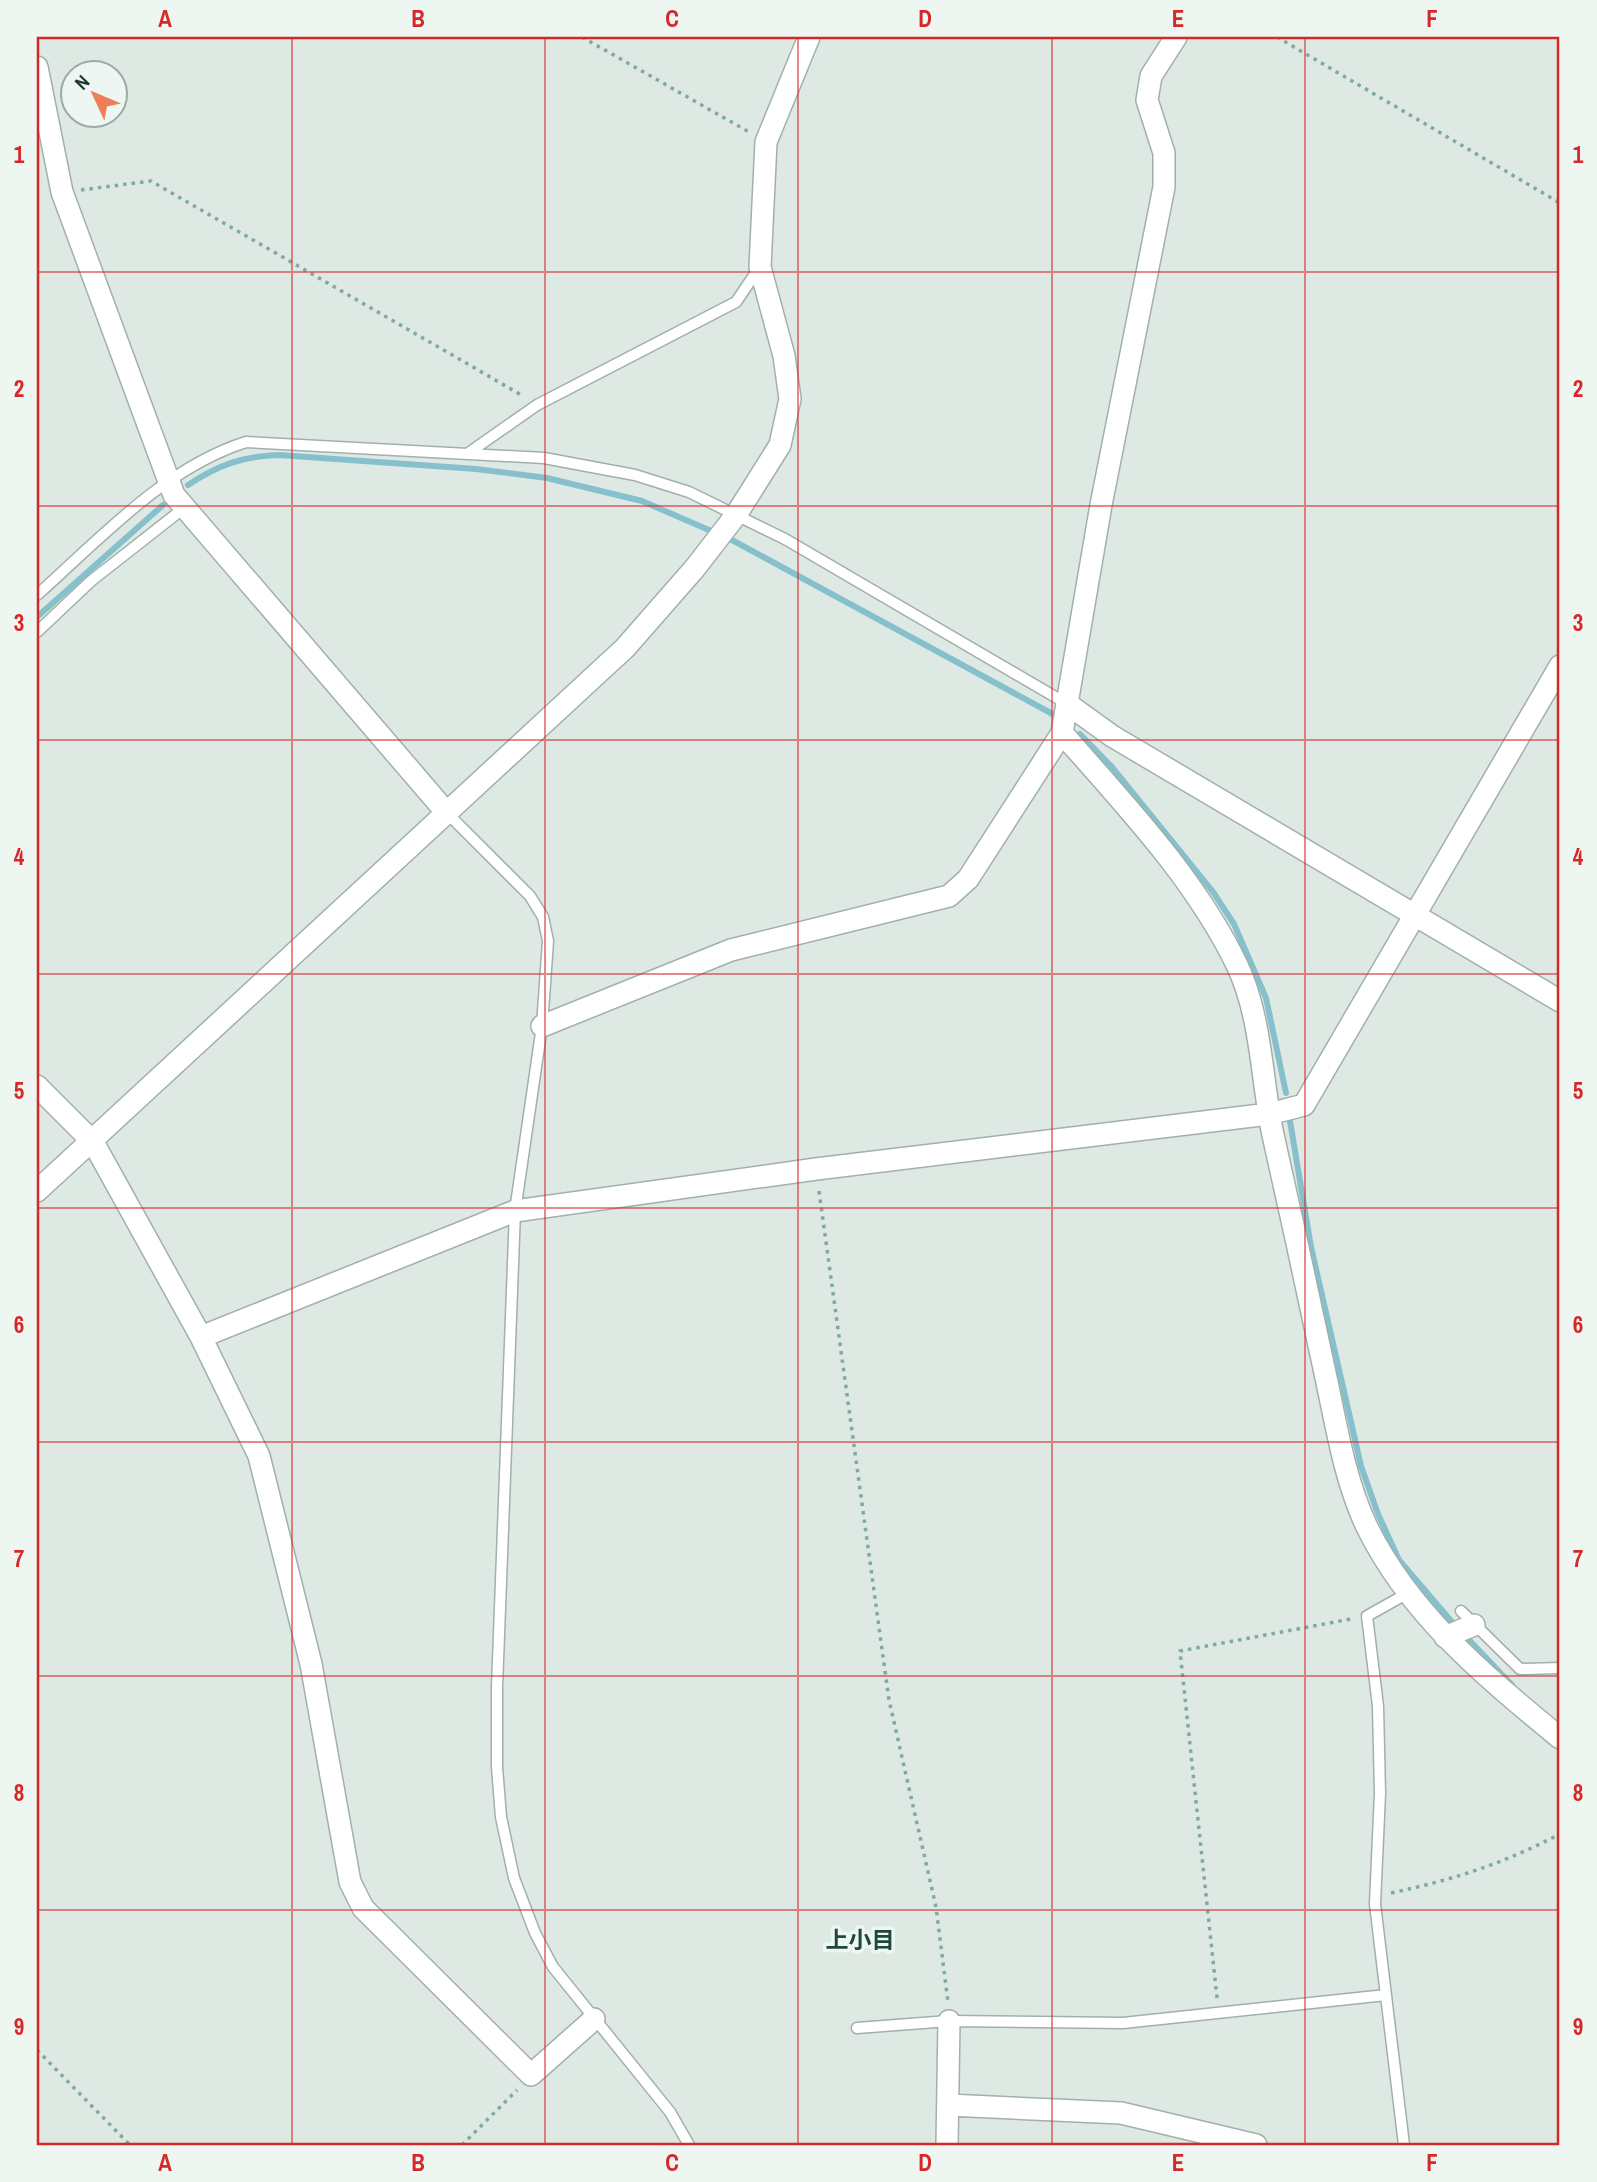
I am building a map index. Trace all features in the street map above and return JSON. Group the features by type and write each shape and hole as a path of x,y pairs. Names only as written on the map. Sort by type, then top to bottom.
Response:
{"street":[{"path":"37,1191 625,648 695,568 736,515 780,445 790,400 784,356 760,267 766,142 809,37"},
{"path":"542,1027 731,950 949,896 968,879 1062,733 1069,705 1101,505 1164,187 1164,153 1147,100 1151,76 1176,37"},
{"path":"37,68 62,192 167,483 184,508 446,812"},
{"path":"201,1337 515,1211 816,1169 1269,1114 1304,1105 1560,666"},
{"path":"1069,705 1112,736 1415,918 1560,1001"},
{"path":"1062,733 1135,816 1206,908 1231,955 1255,1015 1269,1114 1343,1456 1366,1524 1408,1593 1445,1637 1560,1738"},
{"path":"37,1086 93,1142 201,1337 259,1456 311,1664 350,1882 363,1909 531,2076 594,2019"},
{"path":"1445,1637 1468,1618"},
{"path":"947,2145 949,2021"},
{"path":"948,2105 1121,2113 1256,2145"}],"lane":[{"path":"467,454 537,405 736,302 760,267"},
{"path":"37,595 167,483 213,453 246,442 544,458 635,475 689,492 785,540 1069,705"},
{"path":"37,632 91,581 184,508"},
{"path":"446,812 530,896 543,917 548,941 542,1027 515,1211 497,1687 497,1767 501,1817 514,1878 534,1933 553,1967 670,2112 689,2145"},
{"path":"1404,2145 1376,1897 1380,1793 1378,1706 1367,1616 1408,1593"},
{"path":"1468,1618 1520,1669 1560,1668"},
{"path":"857,2028 949,2021 1123,2023 1386,1995"}],"path":[{"path":"583,37 766,142"},
{"path":"1277,37 1560,203"},
{"path":"62,192 151,181 537,405"},
{"path":"816,1169 889,1700 936,1907 949,2021"},
{"path":"1218,2013 1180,1650 1367,1616"},
{"path":"1376,1897 1454,1880 1508,1861 1560,1834"},
{"path":"37,2050 130,2145"},
{"path":"461,2145 531,2076"}],"waterway":[{"path":"188,485 231,463 254,457 279,455 476,469 547,478 642,501 732,540 1058,717"},
{"path":"37,617 163,505"},
{"path":"1080,734 1111,766 1213,892 1234,924 1266,998 1286,1093"},
{"path":"1290,1121 1311,1247 1361,1466 1378,1514 1399,1560 1452,1622"},
{"path":"1470,1641 1512,1685"}],"district":[{"name":"上小目","path":"860,1940"}]}
